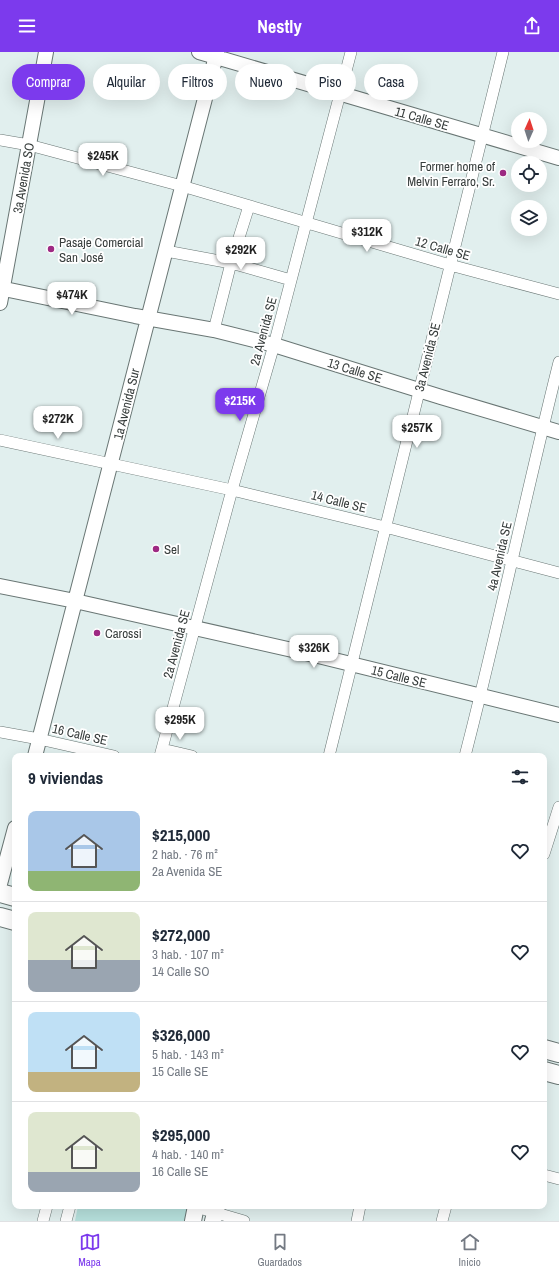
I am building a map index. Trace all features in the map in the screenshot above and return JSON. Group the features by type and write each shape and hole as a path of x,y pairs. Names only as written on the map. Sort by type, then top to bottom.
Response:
{"highway":[{"path":"0,892 12,896"},
{"path":"0,917 12,920"},
{"path":"547,1050 559,1053"},
{"path":"547,1072 559,1075"}],"street":[{"name":"3a Avenida SO","path":"0,303 46,52"},
{"name":"11 Calle SE","path":"199,52 216,55 305,83"},
{"name":"2a Avenida SE","path":"348,64 351,52"},
{"name":"3a Avenida SE","path":"330,753 503,52"},
{"name":"1a Avenida Sur","path":"35,753 216,55"},
{"name":"11 Calle SE","path":"356,99 559,158"},
{"name":"2a Avenida SE","path":"161,753 232,490 274,345 337,100"},
{"name":"12 Calle SE","path":"0,140 29,145 182,186 450,265 559,294"},
{"path":"214,330 231,263 249,206"},
{"path":"166,251 231,263 291,280"},
{"name":"13 Calle SE","path":"2,288 214,330 274,345 559,432"},
{"name":"4a Avenida SE","path":"466,753 481,696 559,362"},
{"name":"14 Calle SE","path":"0,440 232,490 386,527 559,573"},
{"name":"15 Calle SE","path":"0,586 195,628 559,715"},
{"name":"16 Calle SE","path":"0,732 39,739 94,753"},
{"path":"551,838 559,807"},
{"path":"0,884 12,839"},
{"path":"547,1176 559,1179"},
{"path":"43,1221 46,1209"},
{"path":"66,1221 69,1209"},
{"path":"356,1221 359,1209"},
{"path":"442,1221 445,1209"},
{"path":"195,1211 215,1213 244,1221"}],"shaded area":[{"path":"77,1209 188,1209 185,1221 75,1221"}],"place":[{"name":"Former home of Melvin Ferraro, Sr.","path":"503,173"},
{"name":"Pasaje Comercial San José","path":"51,249"},
{"name":"Sel","path":"156,549"},
{"name":"Carossi","path":"97,633"}]}
